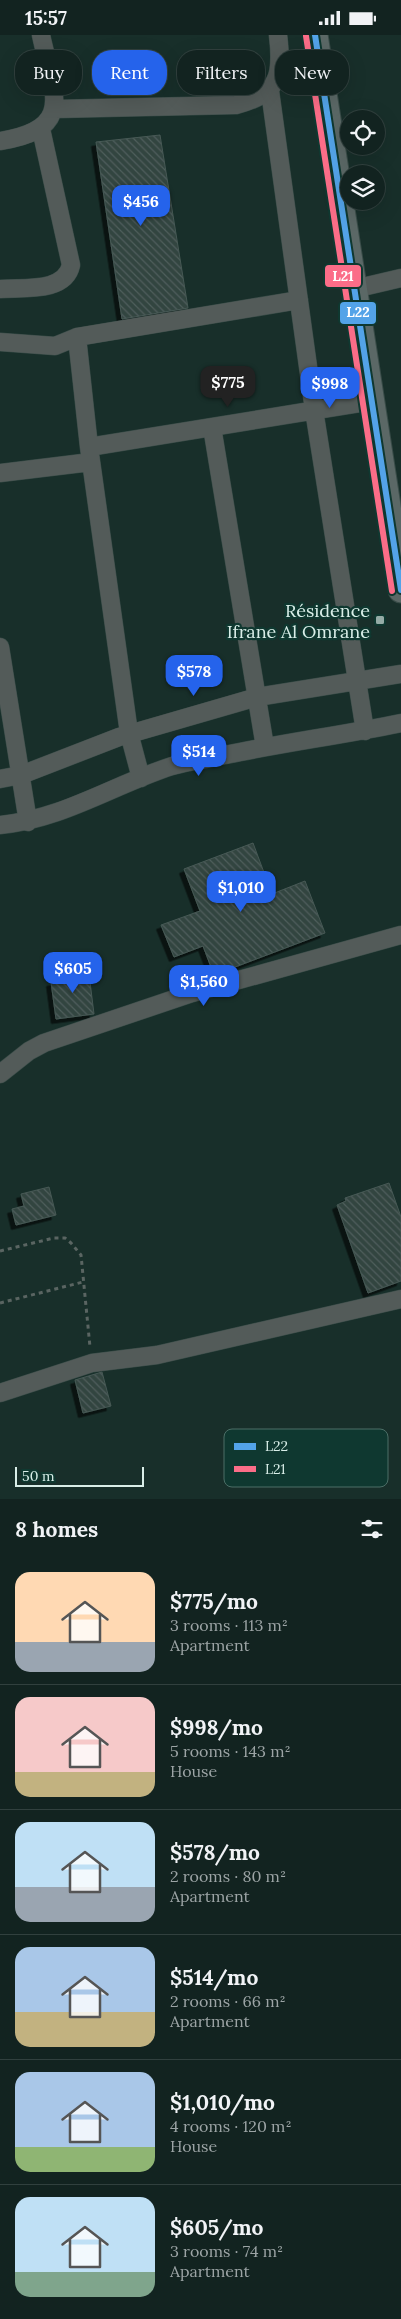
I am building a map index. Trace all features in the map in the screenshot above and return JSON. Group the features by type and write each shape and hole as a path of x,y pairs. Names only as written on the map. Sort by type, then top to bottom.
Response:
{"highway":[{"path":"315,35 372,401 393,490 401,590"}],"street":[{"path":"0,141 41,129 50,120 55,109 41,35"},
{"path":"55,109 236,105 253,101 270,91 276,81 281,65 278,35"},
{"path":"270,91 314,410 365,731"},
{"path":"0,289 58,283 69,272 71,265 41,129"},
{"path":"354,289 401,278"},
{"path":"0,342 55,346 77,337 299,300"},
{"path":"77,337 90,455 129,733 141,777"},
{"path":"0,473 212,427 372,401"},
{"path":"212,427 265,747"},
{"path":"0,647 28,822"},
{"path":"0,779 21,775 129,733 256,697 401,674"},
{"path":"0,825 28,822 64,811 141,777 174,766 265,747 365,731 401,723"},
{"path":"0,1074 29,1051 44,1043 192,993 401,935"},
{"path":"0,1393 92,1363 157,1355 401,1299"}],"path":[{"path":"0,1251 64,1238 72,1243 81,1255 92,1363"},
{"path":"0,1303 83,1282"}],"building":[{"path":"160,135 188,308 122,319 96,142"},
{"path":"253,843 272,894 305,881 325,933 214,975 203,946 174,957 161,925 200,911 184,869"},
{"path":"88,966 94,1014 56,1019 51,982 65,980 63,969"},
{"path":"389,1183 401,1217 401,1281 368,1293 337,1205 346,1201 345,1198"},
{"path":"49,1187 56,1215 16,1225 12,1209 24,1206 21,1194"},
{"path":"102,1372 111,1406 83,1413 75,1380"}],"transit line":[{"name":"L22","path":"315,35 401,590"},
{"name":"L21","path":"306,36 392,591"}],"place":[{"name":"Résidence Ifrane Al Omrane","path":"380,620"}]}
